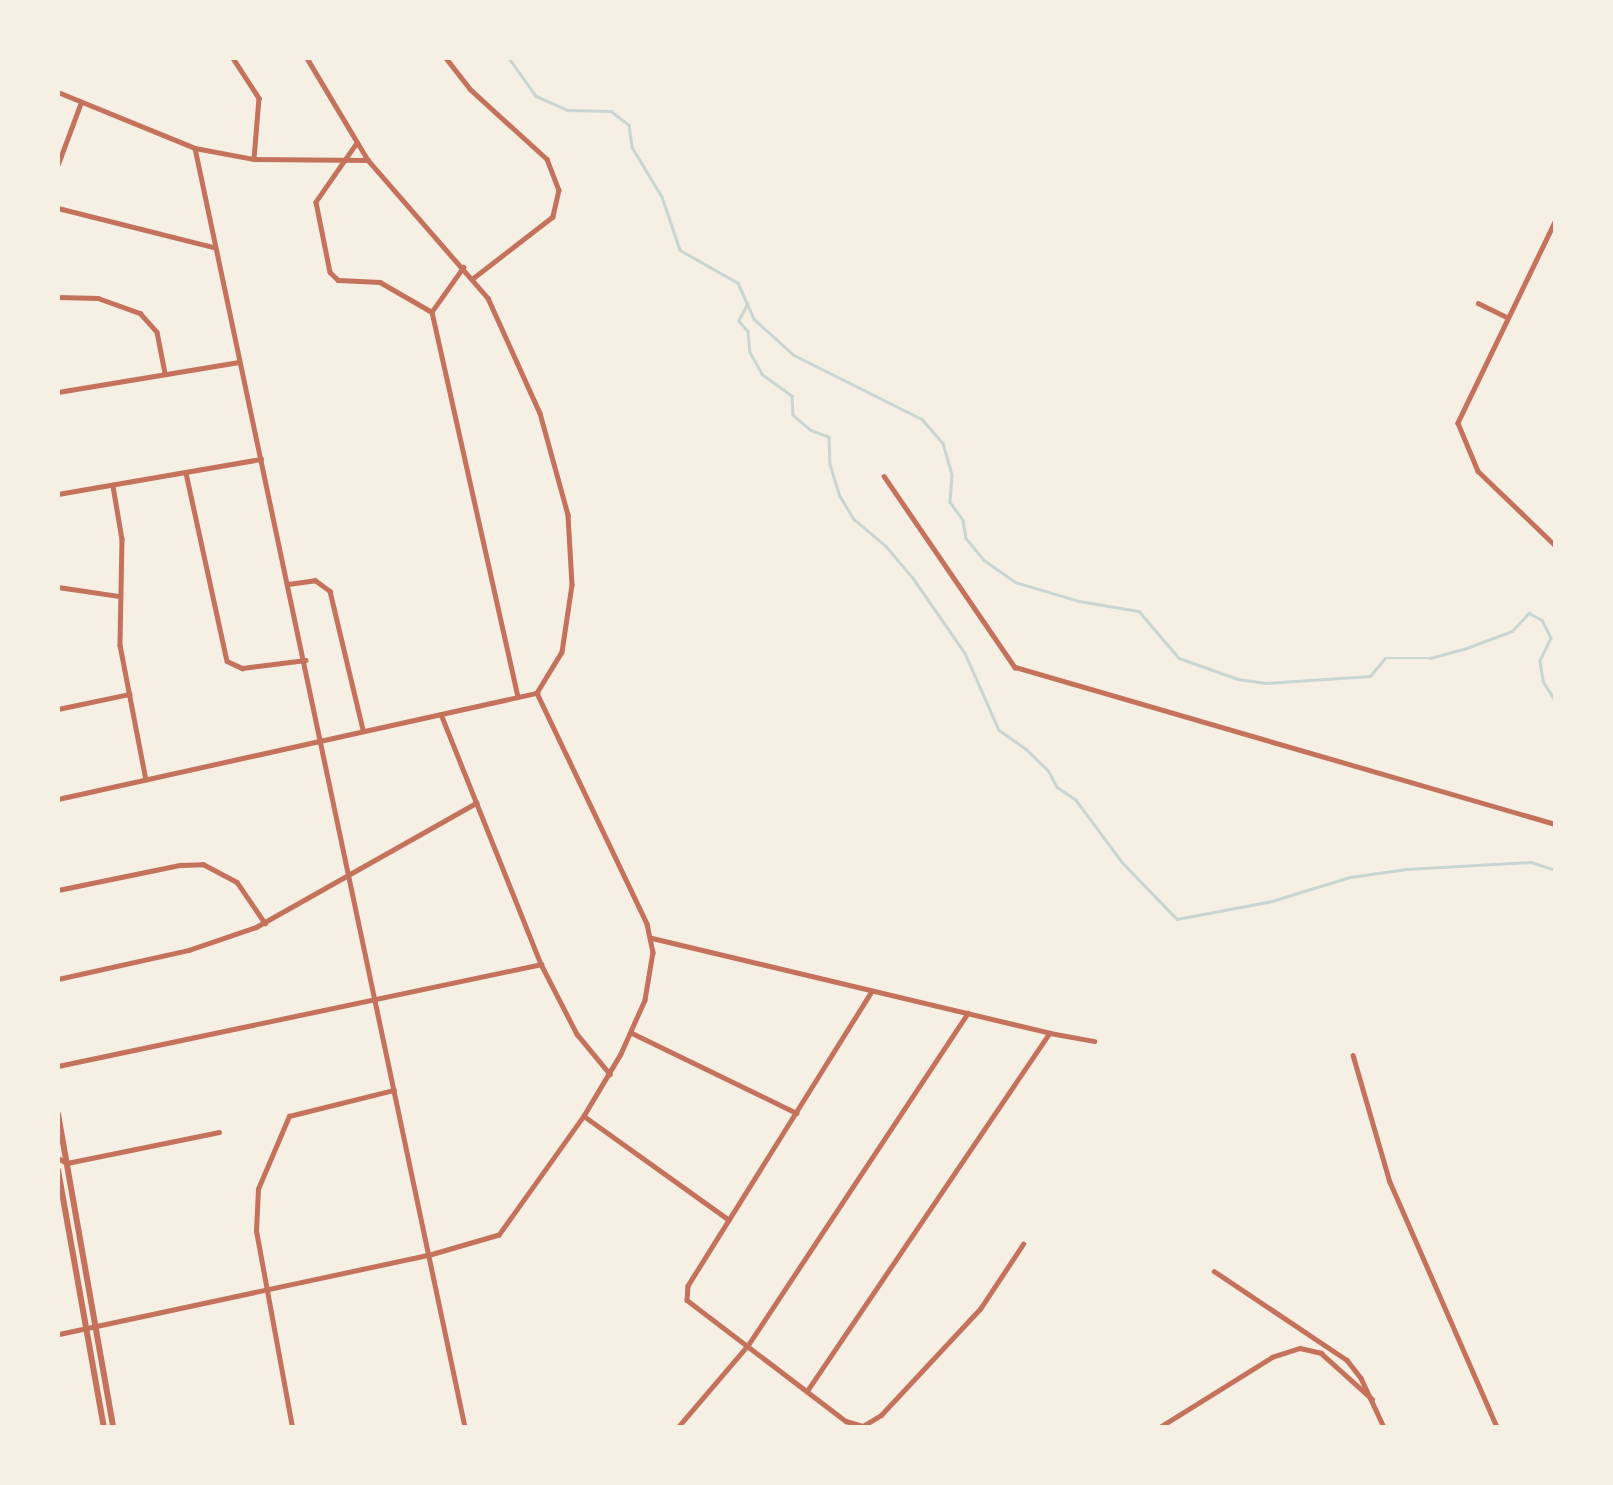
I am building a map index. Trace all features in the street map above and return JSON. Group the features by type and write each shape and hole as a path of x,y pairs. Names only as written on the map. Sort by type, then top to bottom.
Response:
{"street":[{"path":"233,58 258,96 254,159"},
{"path":"58,799 537,693 556,668 566,635 572,585 570,528 530,385 499,316 474,278 368,160 307,58"},
{"path":"446,58 466,85 547,159 559,190 553,217 474,278"},
{"path":"58,92 194,148 254,159 368,160"},
{"path":"58,164 81,102"},
{"path":"357,143 316,204 331,275 338,280 380,282 432,312 518,697"},
{"path":"194,148 322,740 465,1427"},
{"path":"58,208 214,248"},
{"path":"1555,222 1507,317 1458,427 1478,471 1555,545"},
{"path":"432,312 464,267"},
{"path":"58,297 93,297 140,313 155,329 165,373"},
{"path":"1478,303 1507,317"},
{"path":"58,392 239,362"},
{"path":"58,494 261,459"},
{"path":"186,473 227,661 242,668 305,660"},
{"path":"884,476 1018,668 1555,824"},
{"path":"113,486 122,538 119,637 146,780"},
{"path":"288,584 315,580 330,591 363,730"},
{"path":"58,587 119,596"},
{"path":"58,1335 430,1255 483,1242 505,1230 610,1074 632,1033 650,981 652,938 537,693"},
{"path":"58,709 129,694"},
{"path":"441,714 541,964 577,1034 610,1074"},
{"path":"58,979 196,948 265,923 350,878 476,803"},
{"path":"58,890 180,864 203,864 233,878 265,923"},
{"path":"652,938 871,993 1094,1041"},
{"path":"58,1066 374,997 541,964"},
{"path":"871,993 685,1295 850,1422 863,1426 873,1422 980,1309 1023,1244"},
{"path":"678,1427 748,1345 968,1013"},
{"path":"808,1390 1050,1032"},
{"path":"632,1033 797,1113"},
{"path":"1353,1055 1390,1182 1497,1427"},
{"path":"292,1427 266,1289 255,1206 284,1121 294,1114 394,1090"},
{"path":"58,1114 113,1427"},
{"path":"584,1116 729,1220"},
{"path":"58,1158 66,1163 219,1132"},
{"path":"58,1170 104,1427"},
{"path":"67,1223 76,1221"},
{"path":"1214,1271 1340,1354 1372,1399 1384,1427"},
{"path":"1160,1427 1269,1358 1300,1348 1321,1353 1372,1399"}],"waterway":[{"path":"509,58 536,96 568,110 611,111 629,125 632,147 662,197 680,250 738,283 754,319 794,355 922,419 943,443 952,474 950,502 963,520 966,538 984,560 1015,582 1079,601 1139,611 1179,658 1238,679 1266,683 1370,676 1385,658 1430,658 1464,649 1512,631 1529,613 1542,620 1551,638 1540,661 1543,681 1555,700"},
{"path":"748,303 739,321 748,331 750,352 762,374 792,396 793,415 811,430 829,437 830,464 840,496 854,519 886,546 913,578 965,653 999,730 1026,749 1048,770 1057,787 1076,800 1122,862 1177,919 1272,901 1350,877 1406,869 1531,862 1555,870"}]}
